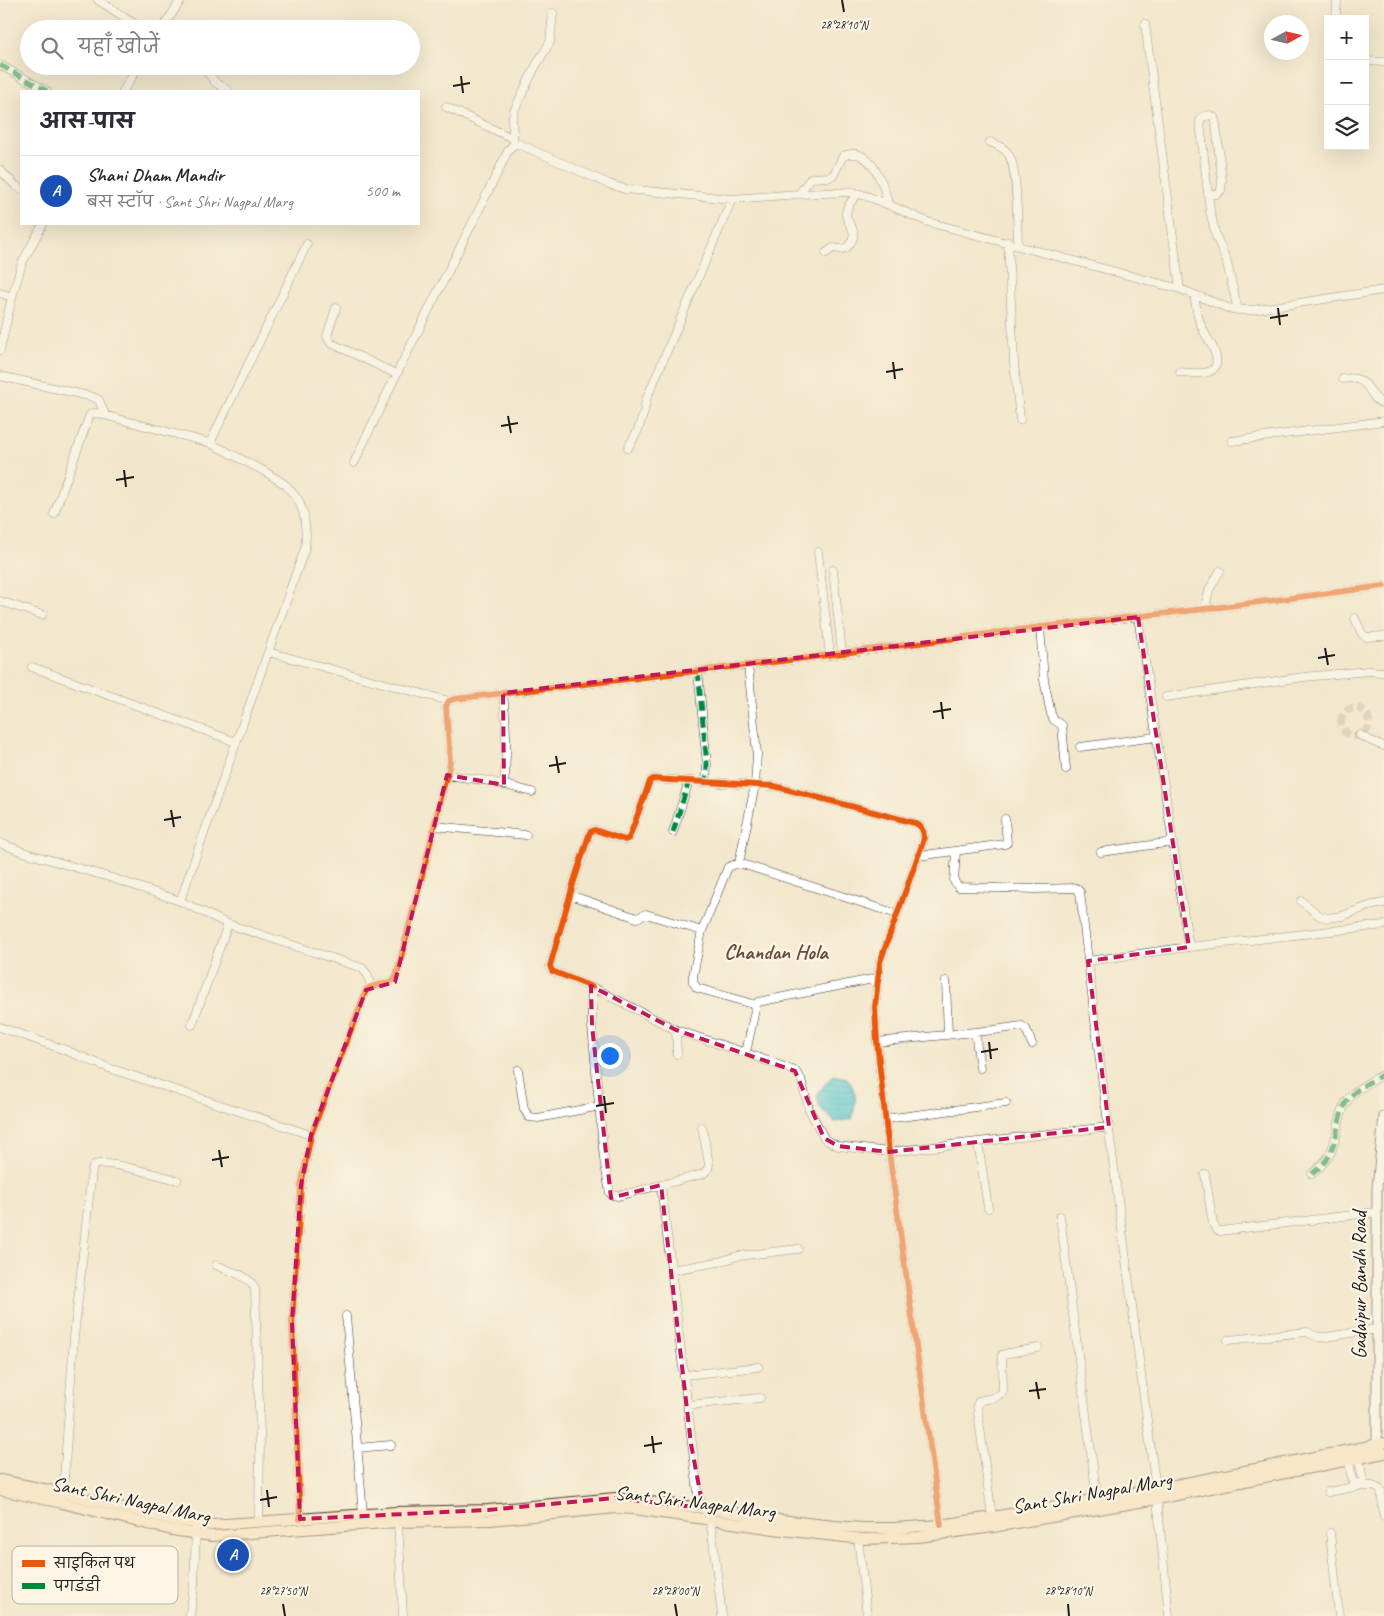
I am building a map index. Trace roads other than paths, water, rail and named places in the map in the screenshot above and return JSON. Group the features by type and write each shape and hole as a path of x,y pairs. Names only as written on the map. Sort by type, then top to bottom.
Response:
{"main road":[{"name":"Sant Shri Nagpal Marg","path":"0,1480 63,1493 173,1520 196,1529 227,1535 398,1522 490,1520 616,1508 858,1538 896,1538 943,1535 1380,1449"},
{"name":"Sant Shri Nagpal Marg","path":"0,1490 172,1530 363,1514 488,1510 615,1498 703,1508 772,1519 863,1528 910,1528 992,1517 1097,1498 1156,1494 1354,1459 1380,1449"}],"street":[{"path":"98,0 128,20"},
{"path":"168,20 181,0"},
{"path":"1336,15 1337,0"},
{"path":"354,463 396,374 468,234 513,141 514,111 534,69 550,42 553,13"},
{"path":"1145,24 1180,289"},
{"path":"1369,61 1384,62"},
{"path":"0,66 45,90"},
{"path":"124,90 133,75"},
{"path":"209,75 216,83 227,90"},
{"path":"446,107 519,144 617,187 732,199 852,192 888,204 928,222 1180,289 1238,310 1252,310 1384,290"},
{"path":"1209,194 1217,194 1221,190 1222,181 1215,120 1212,116 1208,115 1202,117 1200,122 1212,221 1226,259 1238,310"},
{"path":"990,142 1000,147 1010,158 1015,182 1018,245"},
{"path":"799,194 811,178 828,177 834,174 843,156 851,153 864,157 870,162 884,187 888,204"},
{"path":"0,170 20,188"},
{"path":"826,253 833,248 843,250 852,241 852,227 846,219 846,212 851,201 858,194"},
{"path":"628,448 638,430 646,400 732,199"},
{"path":"0,350 12,297 26,253 42,225"},
{"path":"1008,242 1014,363 1020,420"},
{"path":"210,443 307,244"},
{"path":"0,293 12,297"},
{"path":"1180,372 1202,374 1213,369 1216,365 1215,352 1198,320 1194,294"},
{"path":"336,308 327,336 328,340 396,374"},
{"path":"0,376 93,397 99,400 105,415"},
{"path":"1343,379 1351,377 1367,384 1379,403 1384,404"},
{"path":"54,514 89,417 91,414 96,413 210,443 264,471 286,485 299,501 304,515 305,548 180,901"},
{"path":"1232,441 1384,421"},
{"path":"818,552 830,655"},
{"path":"833,570 842,653"},
{"path":"1205,609 1210,590 1220,571"},
{"path":"268,652 449,701 1384,586"},
{"path":"0,601 42,615"},
{"path":"1138,617 1189,947"},
{"path":"1355,618 1362,634 1366,637 1384,636"},
{"path":"1040,628 1044,680 1052,718 1062,725 1066,769"},
{"path":"739,862 755,785 757,754 748,665"},
{"path":"32,667 236,742"},
{"path":"698,671 707,765 706,782"},
{"path":"1166,696 1311,676 1368,671 1384,672"},
{"path":"504,693 506,740 504,785"},
{"path":"300,1519 292,1322 301,1185 311,1135 366,990 371,986 390,983 396,977 450,761 446,706 449,701"},
{"path":"1360,735 1384,746"},
{"path":"1080,747 1156,737"},
{"path":"447,775 532,792"},
{"path":"941,1525 889,1152 875,1007 878,994 880,962 924,838 923,829 920,825 779,786 655,779 651,780 628,839 621,840 595,830 590,832 550,964 551,969 592,987 676,1030 795,1071 801,1079 809,1109 824,1138 828,1141 838,1146 889,1152 1109,1127"},
{"path":"673,832 689,781"},
{"path":"918,856 1005,844 1007,843 1005,818"},
{"path":"435,826 526,835"},
{"path":"1102,852 1173,842"},
{"path":"0,843 23,852 112,878 180,901 228,924 362,968 368,974 371,986"},
{"path":"956,851 954,880 958,887 1078,889 1080,892 1156,1494 1169,1616"},
{"path":"756,1005 697,988 693,982 702,931 728,867 739,862 897,914"},
{"path":"570,895 638,918 646,914 702,931"},
{"path":"1301,901 1320,916 1328,918 1342,916 1369,906 1384,903"},
{"path":"192,1025 228,924"},
{"path":"1088,961 1189,947 1384,925"},
{"path":"743,1052 747,1048 758,1002 878,978"},
{"path":"946,982 948,1035"},
{"path":"592,987 592,1026 604,1159 610,1193 618,1196 706,1172 709,1164 702,1127"},
{"path":"877,1042 1022,1026 1026,1029 1032,1044"},
{"path":"0,1027 110,1068 311,1135"},
{"path":"676,1030 677,1054"},
{"path":"975,1032 980,1068"},
{"path":"518,1070 524,1109 529,1117 538,1118 600,1106"},
{"path":"1312,1174 1331,1152 1344,1106 1348,1099 1359,1088 1384,1074"},
{"path":"886,1119 1006,1103"},
{"name":"Gadaipur Bandh Road","path":"1380,1449 1377,1329 1377,1188 1384,1116"},
{"path":"978,1142 988,1208"},
{"path":"63,1493 74,1337 92,1170 94,1166 100,1163 177,1180"},
{"path":"1205,1174 1213,1224 1220,1231 1377,1212"},
{"path":"661,1185 685,1375 691,1444 697,1485 712,1532 722,1616"},
{"path":"1060,1216 1097,1498"},
{"path":"672,1270 718,1262 738,1256 798,1249"},
{"path":"216,1266 248,1279 255,1289 260,1435 259,1522"},
{"path":"346,1316 363,1514"},
{"path":"1228,1340 1307,1332 1326,1337 1377,1329"},
{"path":"992,1517 977,1405 979,1401 993,1398 1002,1393 1002,1355 1038,1348"},
{"path":"685,1375 758,1367"},
{"path":"688,1405 760,1398"},
{"path":"357,1448 391,1445"},
{"path":"1354,1459 1363,1477 1359,1484"},
{"path":"1328,1492 1359,1484 1373,1486 1381,1490 1384,1516"},
{"path":"398,1522 403,1616"},
{"path":"190,1616 194,1585 196,1529"},
{"path":"1330,1533 1339,1616"},
{"path":"858,1538 867,1616"}],"water":[{"path":"833,1075 847,1078 853,1088 855,1102 852,1119 835,1122 819,1107 817,1094"}],"tunnel":[{"path":"1355,708 1365,712 1369,722 1365,732 1355,736 1345,732 1341,722 1345,712 1355,708"}],"place":[{"name":"Shani Dham Mandir","path":"233,1555"}],"district":[{"name":"Chandan Hola","path":"776,952"}]}
